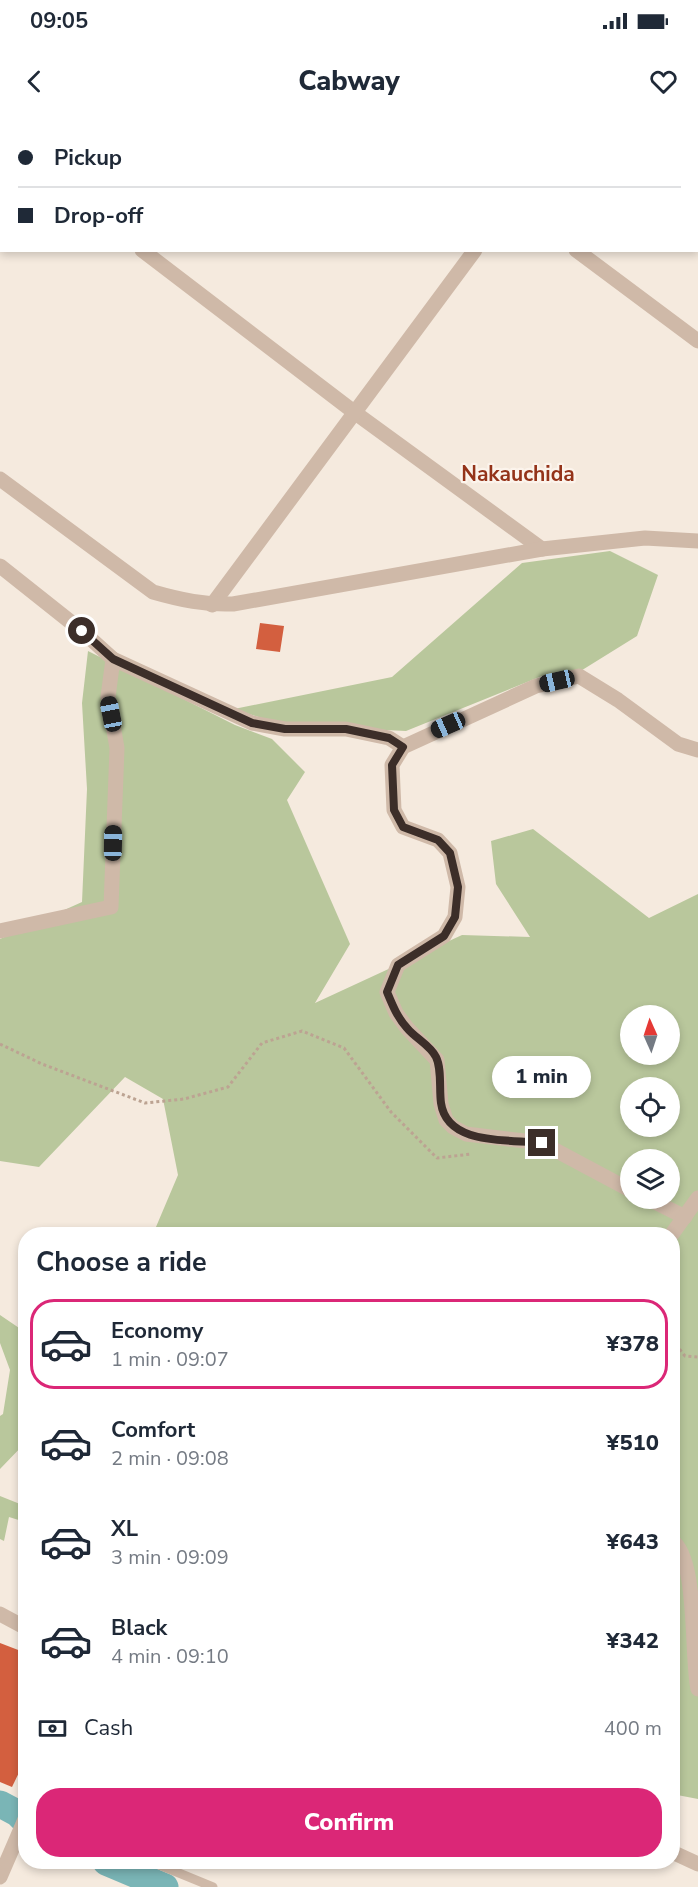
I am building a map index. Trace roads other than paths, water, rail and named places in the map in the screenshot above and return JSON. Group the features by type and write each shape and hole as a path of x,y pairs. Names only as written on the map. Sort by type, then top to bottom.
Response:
{"street":[{"path":"145,252 354,412 542,549"},
{"path":"212,605 474,252"},
{"path":"579,252 698,341"},
{"path":"0,479 153,592 184,601 212,605 233,604 542,549 645,538 698,541"},
{"path":"0,566 82,631 113,659 252,723 285,729 346,729 389,738 403,747"},
{"path":"0,931 111,907 117,748 108,697 113,659"},
{"path":"620,1185 542,1143 466,1134 446,1120 441,1104 437,1060 407,1028 396,1013 387,992 398,965 444,936 455,917 458,887 450,853 438,840 403,827 394,810 392,765 403,747 536,686 579,676 618,700 678,744 698,750"},
{"path":"677,1227 698,1198"},
{"path":"669,1209 685,1217"},
{"path":"680,1551 688,1566 693,1588 698,1689"},
{"path":"0,1614 18,1624"},
{"path":"0,1878 18,1835"},
{"path":"680,1856 698,1864"}],"lane":[{"path":"169,1869 213,1887"}],"waterway":[{"path":"0,1804 18,1814"},
{"path":"123,1869 165,1887"}],"district":[{"name":"Nakauchida","path":"518,474"}]}
